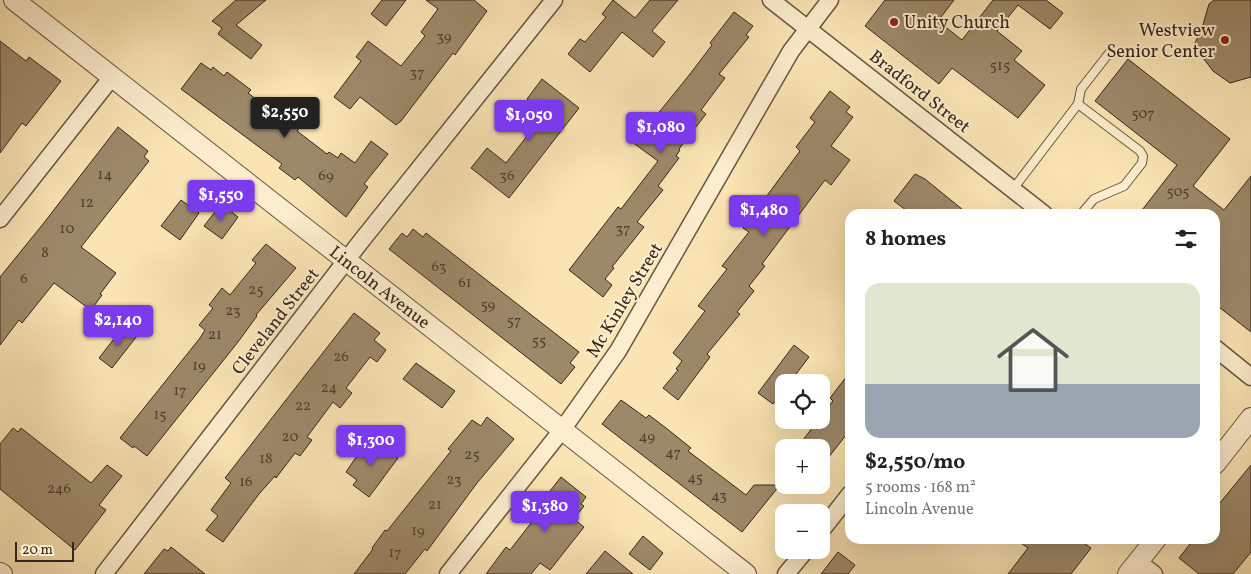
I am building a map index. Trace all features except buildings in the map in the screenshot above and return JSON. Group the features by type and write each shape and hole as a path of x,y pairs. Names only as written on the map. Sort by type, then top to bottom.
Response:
{"street":[{"name":"Lincoln Avenue","path":"14,0 746,574"},
{"name":"Cleveland Street","path":"104,574 346,260 554,0"},
{"name":"Bradford Street","path":"771,0 1038,209"},
{"name":"Mc Kinley Street","path":"448,574 562,430 602,376 628,336 791,51 830,0"},
{"path":"0,219 112,77"},
{"path":"1220,352 1251,377"},
{"path":"1220,458 1251,418"},
{"path":"830,520 845,500"},
{"path":"1152,544 1133,568 1154,574"},
{"path":"786,574 798,559"}],"lane":[{"path":"1012,189 1078,104 1081,89 1110,52"},
{"path":"1078,104 1140,151 1143,156 1142,163 1124,186 1094,199 1085,209"}],"place":[{"name":"Unity Church","path":"894,22"},
{"name":"Westview Senior Center","path":"1225,40"}]}
